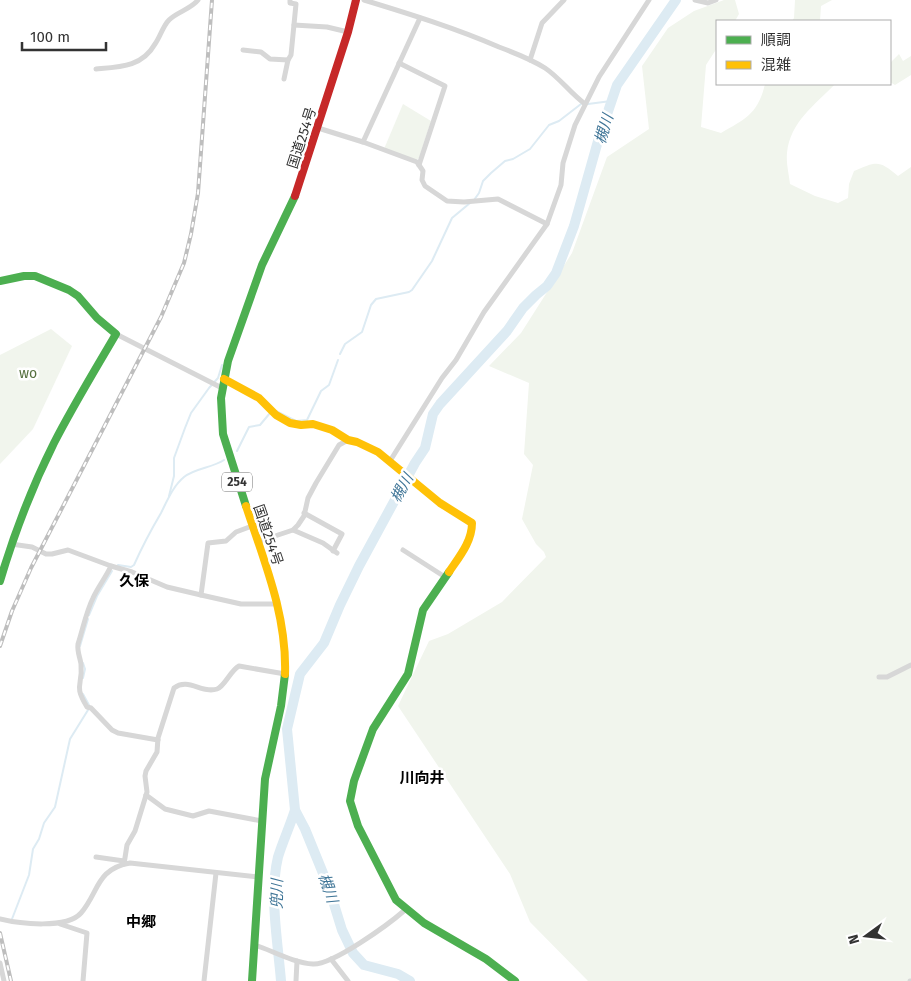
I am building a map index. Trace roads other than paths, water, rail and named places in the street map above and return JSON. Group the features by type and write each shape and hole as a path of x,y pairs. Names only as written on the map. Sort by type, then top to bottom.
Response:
{"main road":[{"name":"国道254号","path":"252,981 265,779 270,750 280,713 285,674 283,622 223,434 221,419 222,388 228,361 252,291 299,187 348,32 356,0"},
{"path":"0,281 24,276 35,276 69,290 78,296 97,318 116,334 46,459 11,544 0,581"},
{"path":"224,379 259,398 276,415 290,423 301,425 313,424 332,430 348,440 366,446 392,464 440,503 472,523 472,532 464,550 423,610 408,674 373,729 354,781 350,801 358,826 396,900 405,910 477,952 515,981"}],"street":[{"path":"96,69 121,67 136,63 144,58 154,46 168,21 198,0"},
{"path":"284,79 291,55 296,4 290,4 290,0"},
{"path":"364,0 476,37 530,60 560,80 573,95 585,104"},
{"path":"530,60 542,23 564,0"},
{"path":"392,464 442,378 456,360 484,312 547,224 561,184 563,163 570,138 585,104 599,77 649,0"},
{"path":"695,0 708,3 716,0"},
{"path":"363,142 420,18"},
{"path":"294,25 328,27 348,32"},
{"path":"243,50 261,52 270,59 288,60"},
{"path":"399,63 445,86 419,165"},
{"path":"318,128 363,142 419,165 423,171 422,180 425,186 447,201 498,200 547,224"},
{"path":"116,334 222,388"},
{"path":"257,542 293,530 298,525 316,482 339,445 348,440"},
{"path":"293,530 323,543 335,552 342,534 304,513"},
{"path":"201,595 208,543 226,541 236,532 252,526"},
{"path":"11,544 32,547 46,554 68,550 132,572 167,587 241,604 278,604"},
{"path":"403,550 445,577"},
{"path":"111,566 93,596 78,644 81,663 79,694 87,707 91,708 112,730 118,733 158,740"},
{"path":"879,677 887,677 911,665"},
{"path":"0,919 14,922 58,923 72,920 80,914 101,878 124,862 128,845 135,831 146,796 147,787 144,776 157,752 158,740 171,693 178,684 183,683 215,690 239,666 285,674"},
{"path":"146,796 165,809 193,816 209,811 262,821"},
{"path":"96,857 124,862 259,877"},
{"path":"204,981 216,873"},
{"path":"254,944 295,960 316,964 332,958 362,940 388,924 405,910"},
{"path":"58,923 87,933 83,981"},
{"path":"332,958 348,981"},
{"path":"295,960 296,981"},
{"path":"0,963 4,981"}],"waterway":[{"name":"槻川","path":"410,981 398,974 364,965 353,953 342,930 329,888 305,829 295,810 287,729 300,674 324,643 359,566 425,448 433,414 507,331 523,308 547,286 556,273 574,226 598,141 617,85 676,0"},
{"path":"588,104 611,101"},
{"path":"474,200 479,193 483,181 491,173 505,161 513,159 530,149 549,125 559,121 581,104"},
{"path":"340,354 345,344 362,332 371,305 376,299 412,290 432,261 452,218 470,203"},
{"path":"276,411 296,421 307,420 321,391 329,385 338,360"},
{"path":"169,496 174,476 174,458 191,413 218,378 222,365"},
{"path":"237,451 249,427 260,425 270,413"},
{"path":"118,565 131,567 134,565 171,494 184,477 224,460"},
{"path":"89,615 97,596 112,571"},
{"path":"80,646 88,619"},
{"path":"83,663 85,669 83,678"},
{"path":"83,694 89,705"},
{"path":"12,919 29,875 33,849 39,839 44,823 55,807 70,739 88,710"},
{"name":"兜川","path":"281,981 274,903 275,872 278,857 295,810"}],"railway":[{"path":"0,646 12,611 31,568 161,317 184,263 198,193 212,0"},
{"path":"0,933 11,981"}],"district":[{"name":"久保","path":"134,581"},
{"name":"川向井","path":"422,778"},
{"name":"中郷","path":"141,922"}],"park label":[{"name":"wo","path":"28,373"}]}
